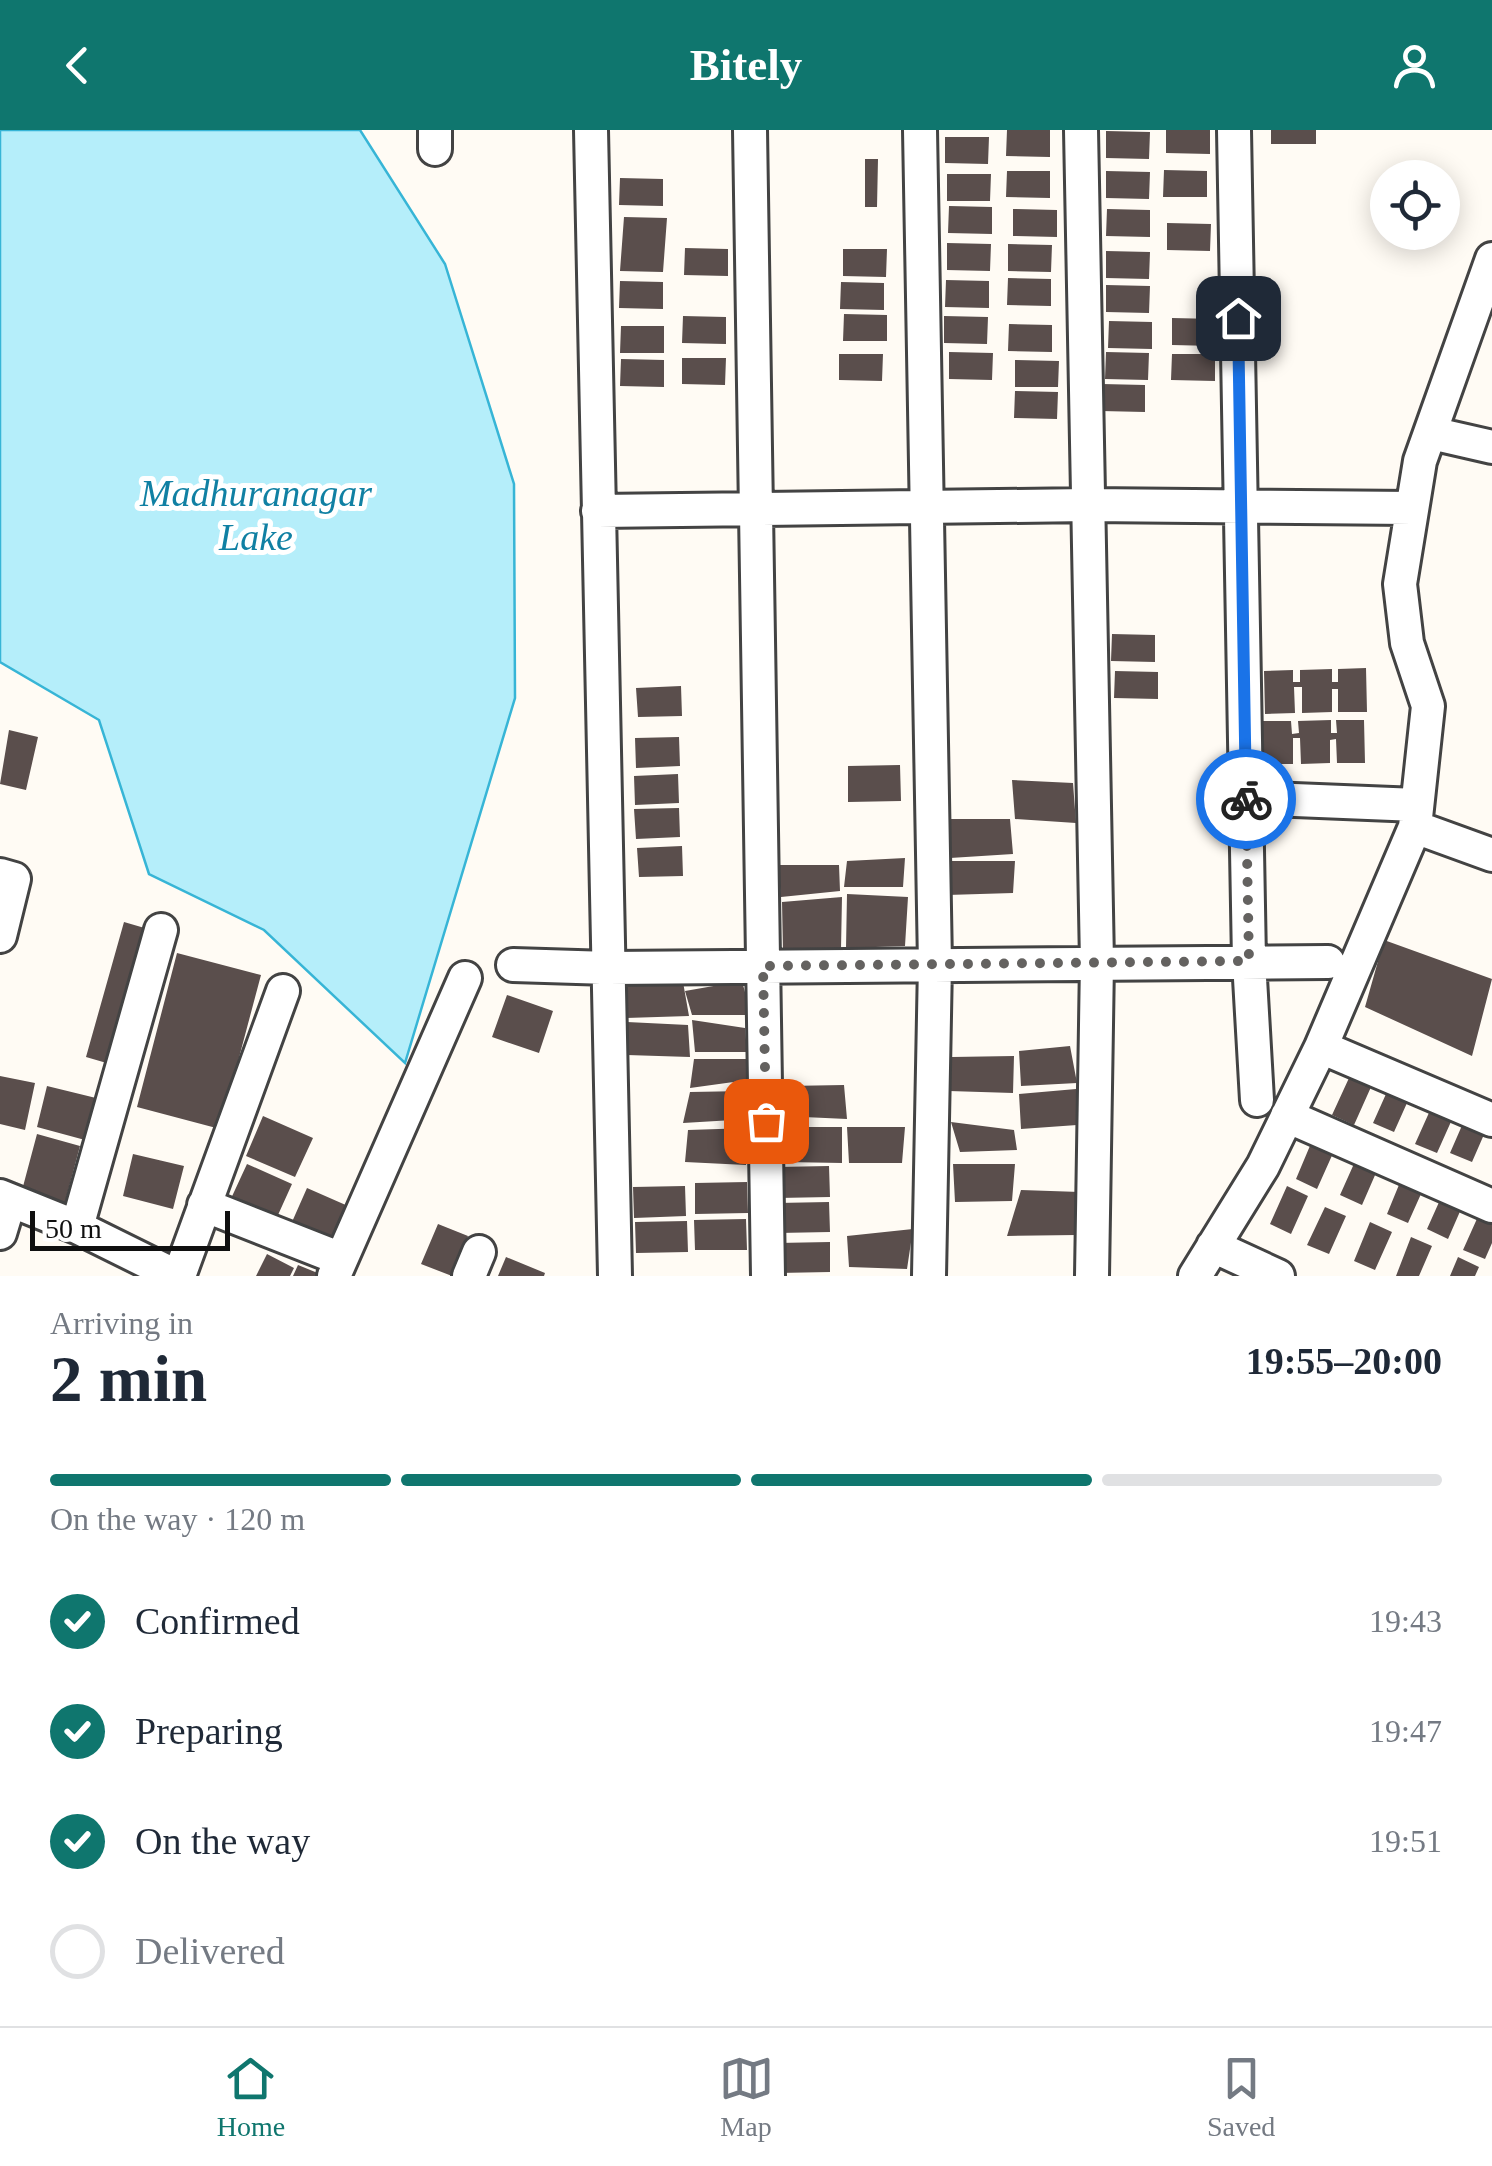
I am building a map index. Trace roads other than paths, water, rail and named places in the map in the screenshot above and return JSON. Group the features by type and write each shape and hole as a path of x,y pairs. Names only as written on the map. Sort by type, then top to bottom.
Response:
{"street":[{"path":"591,130 616,1276"},
{"path":"750,130 768,1276"},
{"path":"920,130 935,964 930,1276"},
{"path":"1081,130 1097,962 1092,1276"},
{"path":"1234,130 1249,961 1257,1100"},
{"path":"1195,1276 1263,1166 1320,1047 1416,816 1428,706 1407,643 1400,584 1420,461 1492,259"},
{"path":"1430,433 1492,448"},
{"path":"598,511 1089,505 1412,508"},
{"path":"1246,798 1416,816 1492,856"},
{"path":"0,875 14,879 0,936"},
{"path":"78,1226 161,930"},
{"path":"513,965 609,968 1328,962"},
{"path":"204,1206 337,1268 464,978"},
{"path":"0,1234 5,1198 78,1226 178,1276 283,991"},
{"path":"1320,1047 1492,1120"},
{"path":"1287,1116 1492,1206"},
{"path":"1213,1246 1278,1276"}],"water":[{"name":"Madhuranagar Lake","path":"0,130 360,130 445,264 514,484 515,698 405,1063 264,930 149,874 99,720 0,662"}]}
